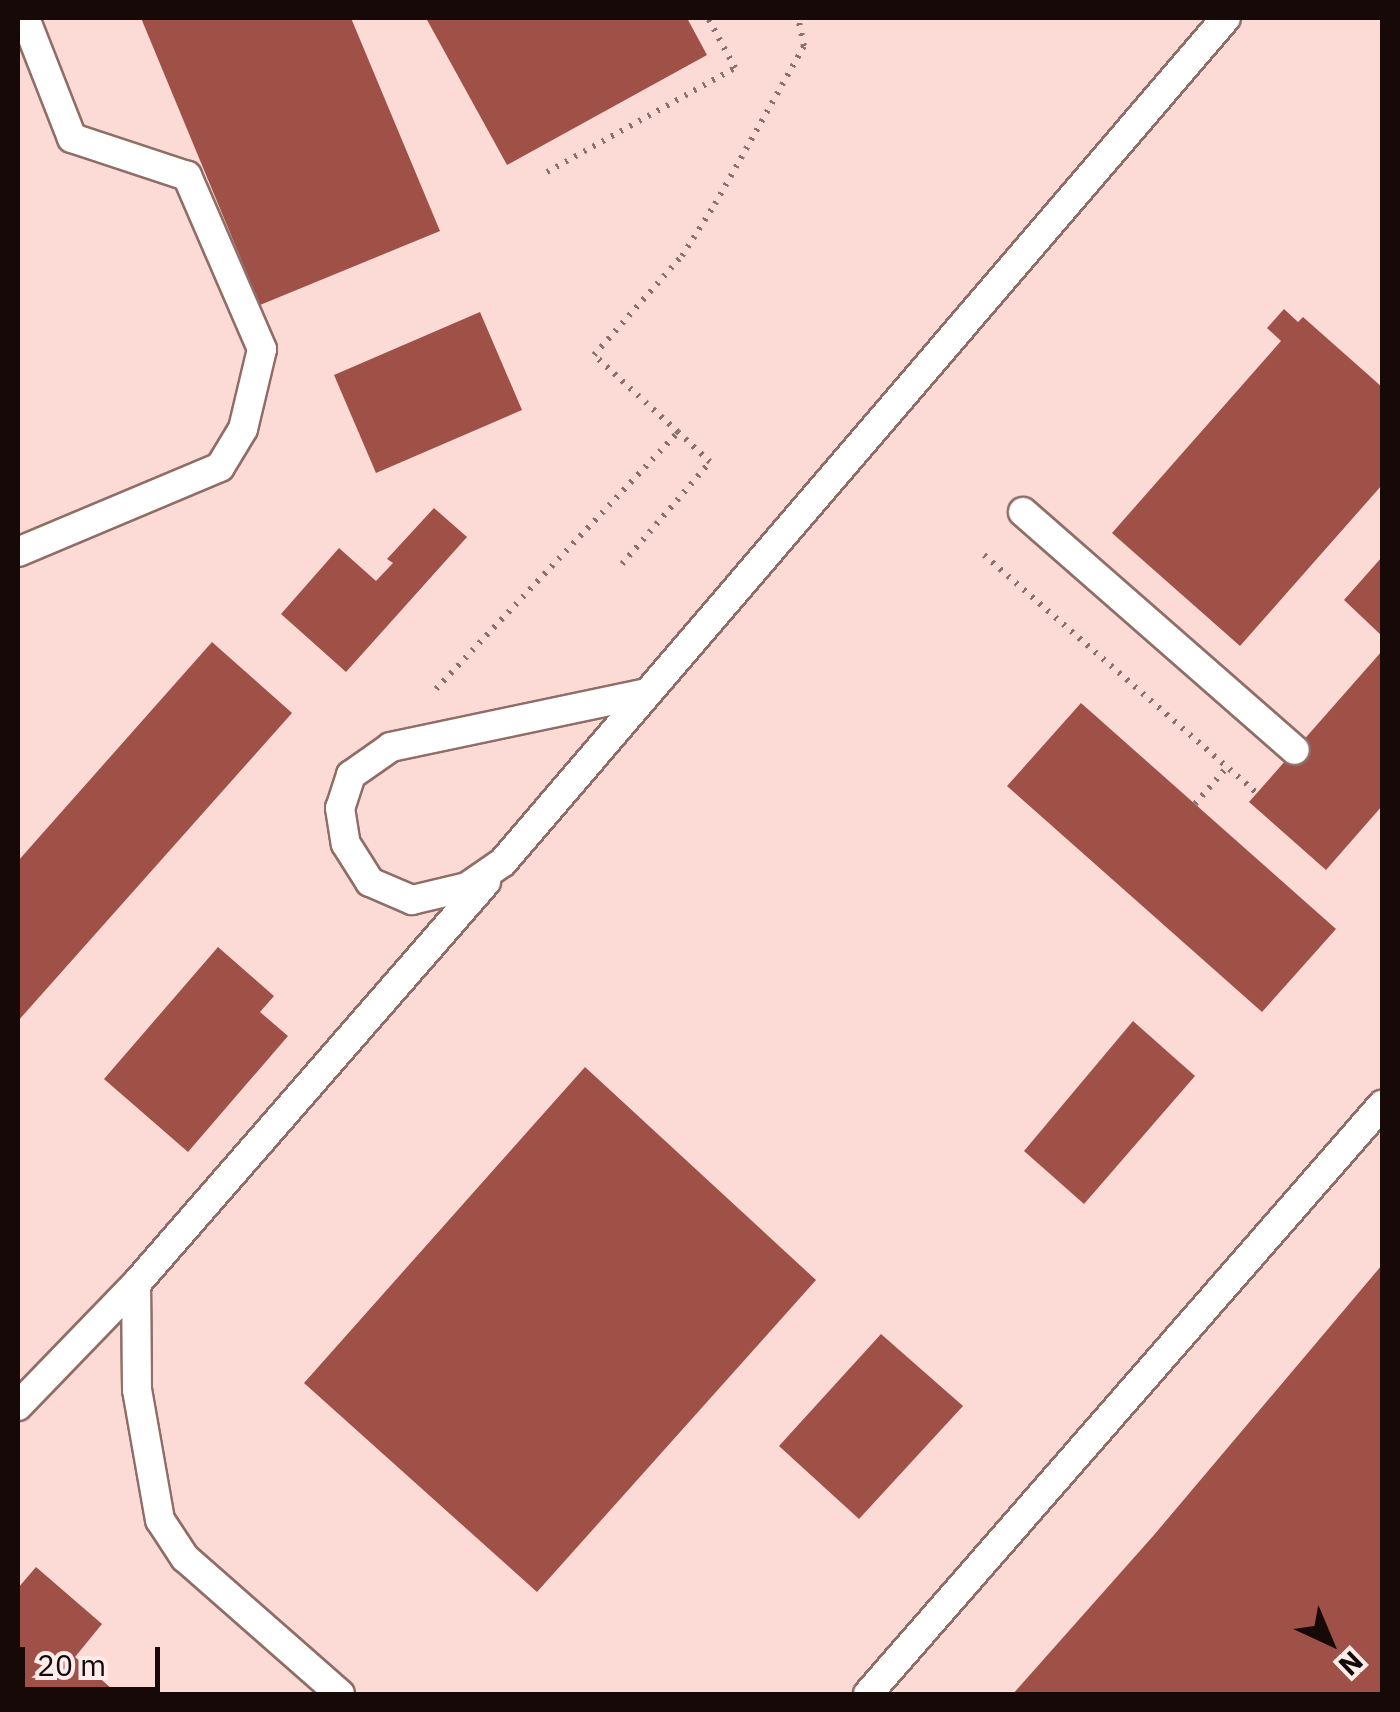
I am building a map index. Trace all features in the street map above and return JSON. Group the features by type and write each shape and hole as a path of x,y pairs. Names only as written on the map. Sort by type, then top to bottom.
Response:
{"lane":[{"path":"18,552 220,467 243,429 262,350 187,176 72,138 24,18"},
{"path":"18,1406 136,1284 1226,18"},
{"path":"1022,512 1295,750"},
{"path":"503,862 466,887 412,900 370,882 346,844 340,808 351,775 391,747 647,693"},
{"path":"868,1694 1382,1104"},
{"path":"136,1284 137,1390 160,1520 185,1558 340,1694"}],"path":[{"path":"547,172 735,68 708,18"},
{"path":"622,564 710,462 594,354 682,256 715,204 804,46 798,18"},
{"path":"436,689 678,432"},
{"path":"984,555 1257,792"},
{"path":"1195,804 1227,767"}],"building":[{"path":"141,18 351,18 440,231 260,305"},
{"path":"426,18 687,18 707,55 507,165"},
{"path":"1284,309 1298,322 1303,317 1382,387 1382,485 1240,646 1112,533 1281,341 1267,328"},
{"path":"480,312 522,410 376,473 334,375"},
{"path":"434,508 467,537 346,672 281,614 339,548 376,581 393,563 387,559"},
{"path":"1382,557 1382,636 1344,600"},
{"path":"212,642 292,713 18,1021 18,861"},
{"path":"1382,651 1382,806 1326,870 1249,802"},
{"path":"1081,703 1336,929 1262,1012 1007,786"},
{"path":"218,947 274,996 260,1012 288,1036 188,1152 104,1079"},
{"path":"1133,1021 1195,1076 1084,1204 1024,1151"},
{"path":"585,1067 816,1280 537,1592 304,1383"},
{"path":"1382,1265 1382,1694 1013,1694 1154,1535"},
{"path":"881,1334 963,1406 859,1519 779,1446"},
{"path":"36,1567 102,1624 75,1657 118,1694 18,1694 18,1588"}]}
